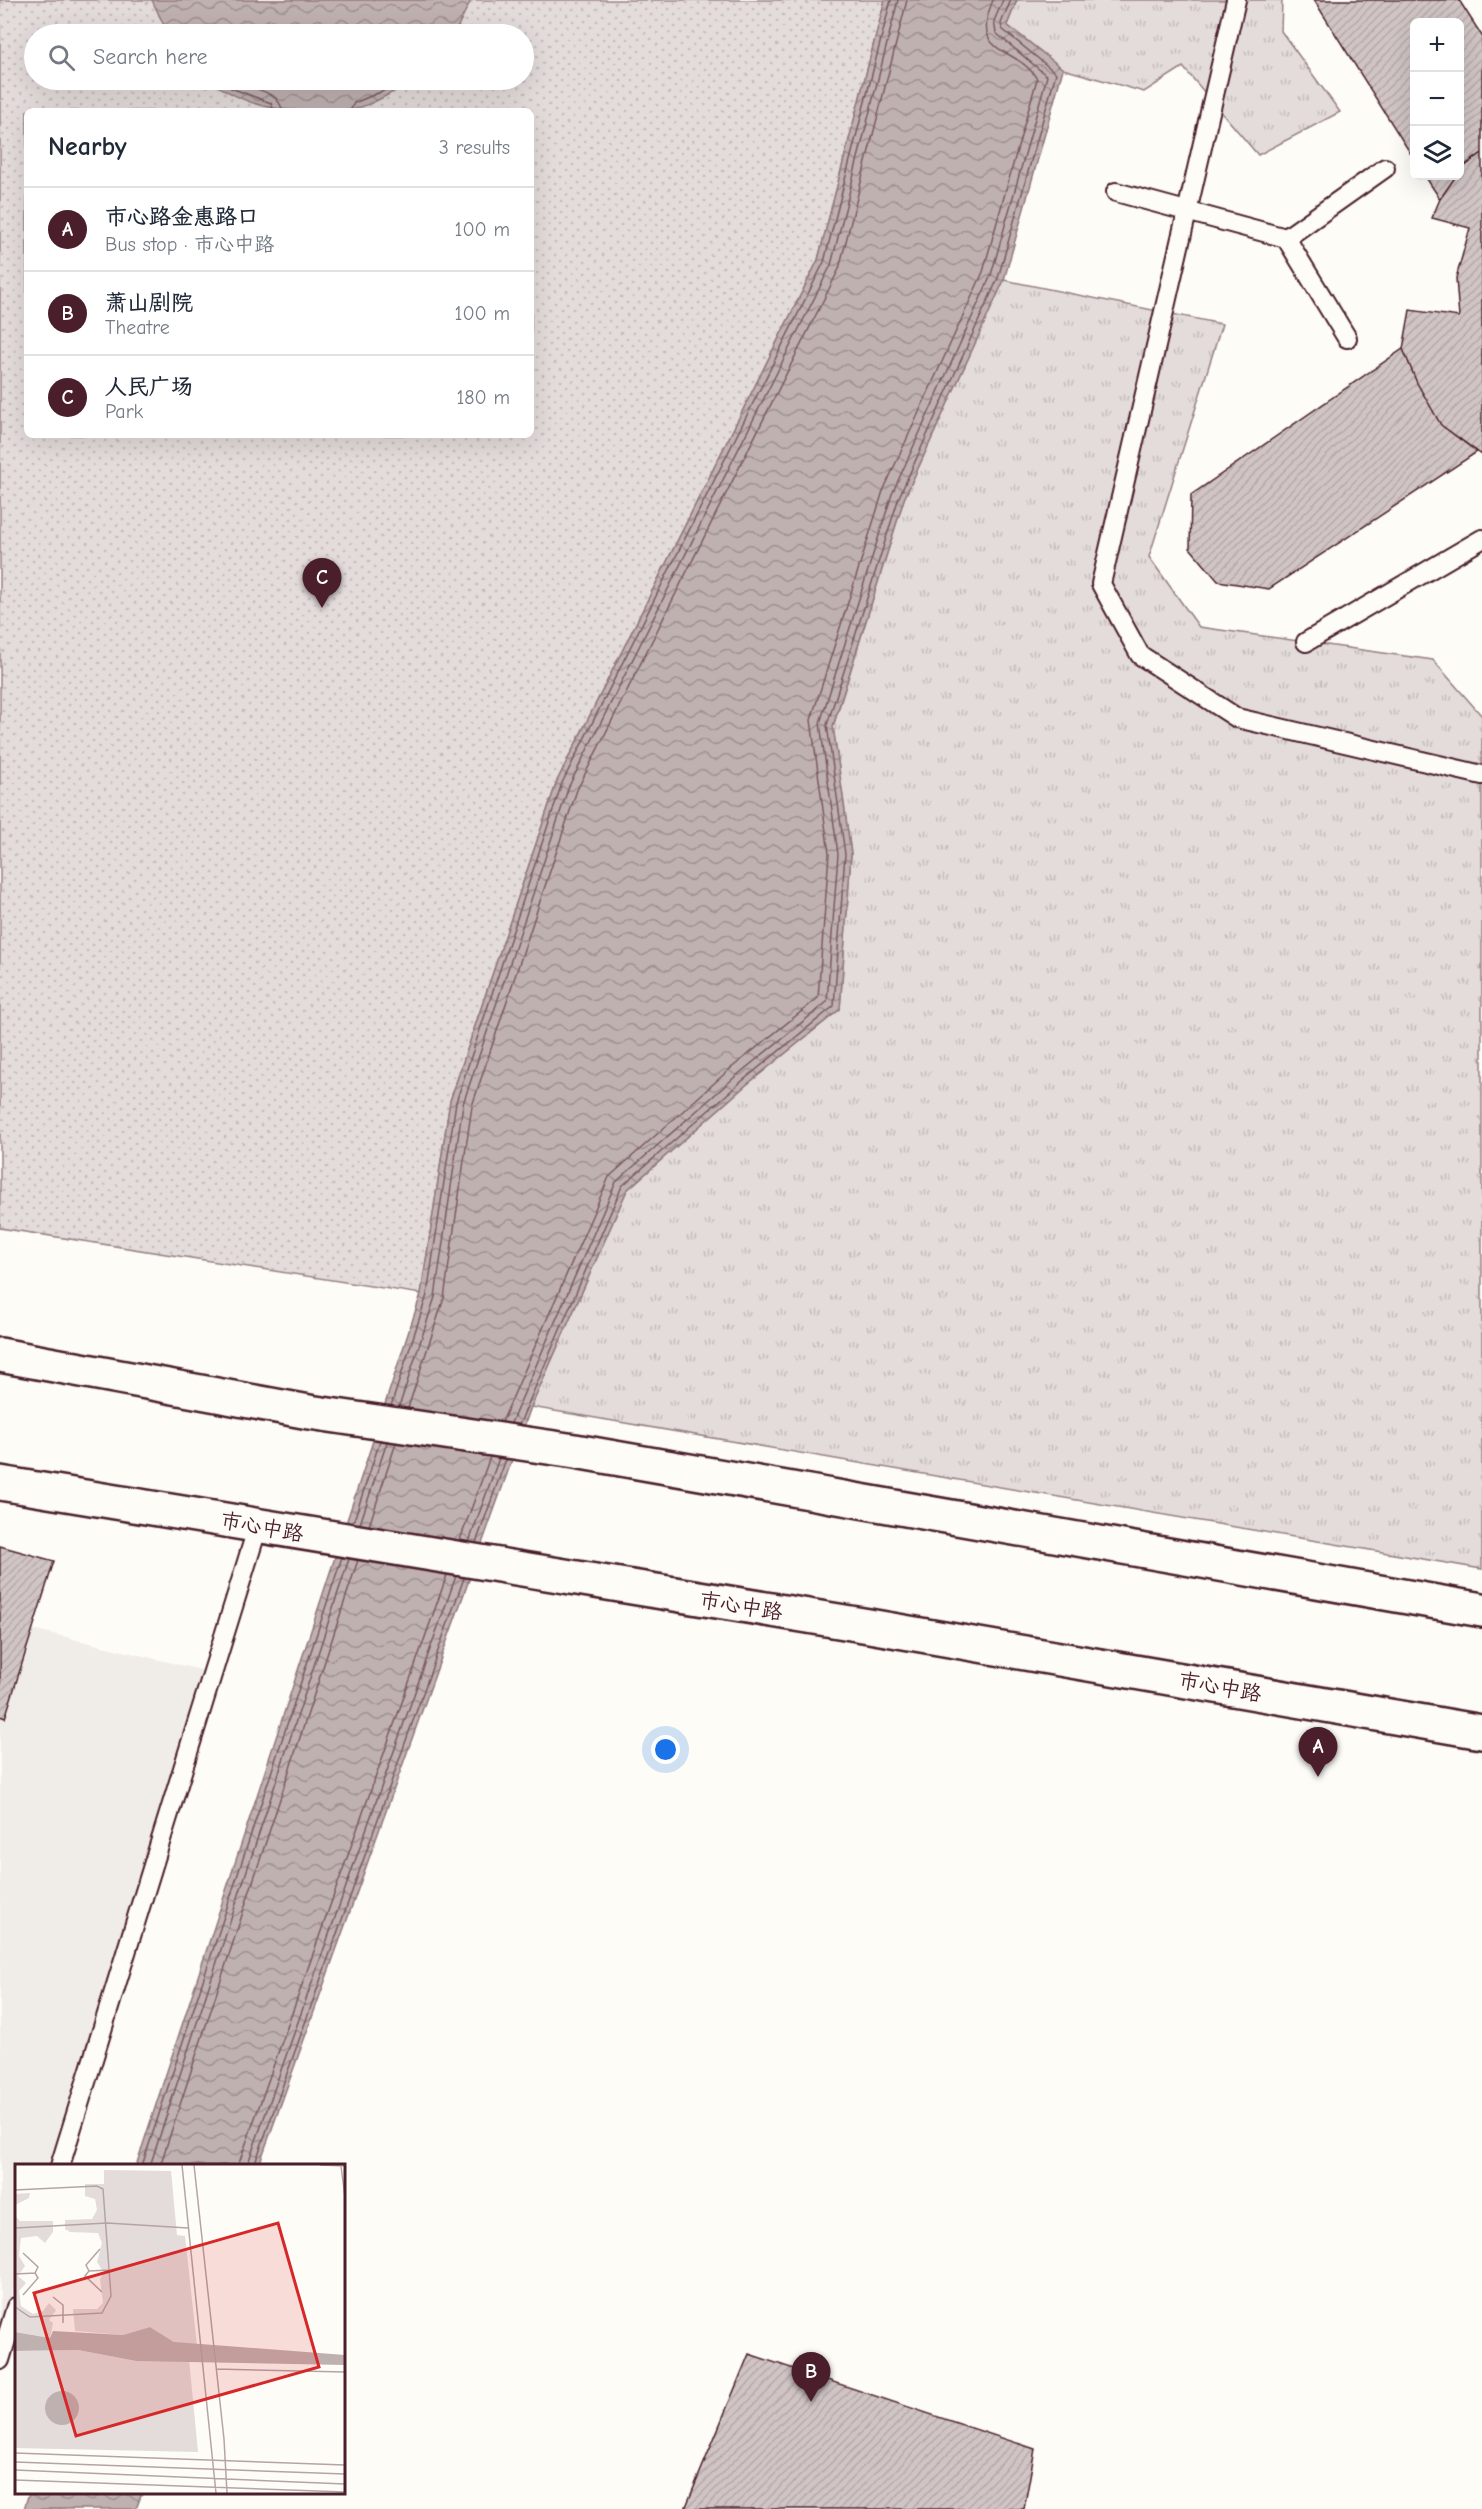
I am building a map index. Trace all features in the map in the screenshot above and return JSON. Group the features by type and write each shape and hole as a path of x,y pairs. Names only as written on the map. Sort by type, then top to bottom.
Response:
{"main road":[{"path":"0,1355 309,1412 575,1451 1482,1610"},
{"name":"市心中路","path":"0,1483 880,1628 1482,1732"}],"lane":[{"path":"1236,0 1101,584 1140,655 1237,718 1482,775"},
{"path":"1286,238 1385,168"},
{"path":"1116,192 1286,238 1347,338"},
{"path":"1306,642 1482,539"},
{"path":"61,2164 270,1528"},
{"path":"0,2360 15,2310"}],"shaded area":[{"path":"0,1621 217,1674 54,2164 15,2164 15,2283 0,2330"}],"green space":[{"path":"0,0 885,0 818,260 557,781 450,1101 421,1294 0,1228"},
{"path":"1017,0 1282,0 1281,31 1340,112 1258,155 1183,67 1144,92 1063,69 1007,25"},
{"path":"1004,280 1222,324 1149,557 1199,627 1433,660 1482,716 1482,1569 531,1407 627,1190 745,1086 840,1009 851,854 833,727 904,499"}],"water":[{"path":"152,0 471,0 459,24 163,24"},
{"path":"885,0 1017,0 1007,25 1063,69 1004,280 904,499 833,726 851,854 840,1009 745,1086 627,1190 531,1407 259,2164 137,2164 421,1294 450,1101 557,781 818,260"},
{"path":"224,90 396,90 356,108 273,108 235,96"},
{"path":"28,2494 142,2494 136,2509 24,2509"}],"building":[{"path":"1314,0 1459,0 1482,36 1482,153 1464,167 1464,18 1410,18 1410,153"},
{"path":"1482,153 1482,455 1441,425 1417,383 1403,349 1410,310 1459,317 1456,278 1470,228 1432,218 1440,199 1453,180 1464,180 1464,166"},
{"path":"1428,180 1453,180 1440,199"},
{"path":"1403,349 1417,383 1441,425 1477,452 1269,589 1218,581 1190,548 1191,495"},
{"path":"0,1546 54,1561 5,1718 0,1716"},
{"path":"749,2354 1035,2449 1024,2509 685,2509"}],"place":[{"name":"人民广场","path":"322,608"},
{"name":"市心路金惠路口","path":"1318,1777"},
{"name":"萧山剧院","path":"811,2402"}]}
